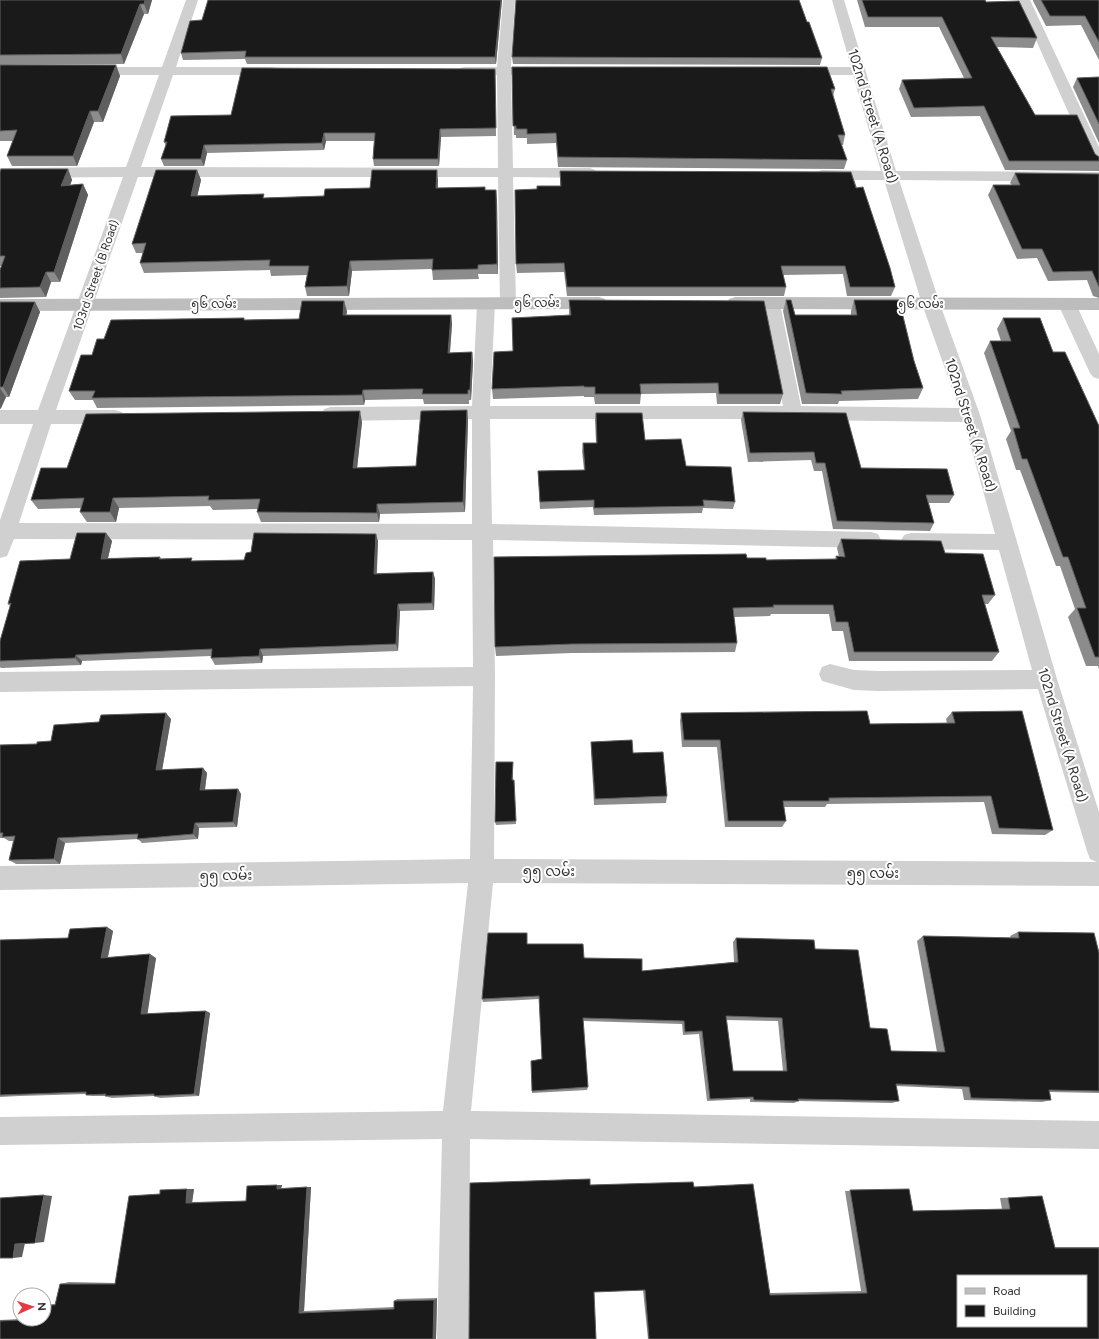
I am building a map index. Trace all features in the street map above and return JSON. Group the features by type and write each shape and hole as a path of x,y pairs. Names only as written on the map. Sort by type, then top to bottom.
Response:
{"street":[{"name":"103rd Street (B Road)","path":"0,550 3,531 86,304 192,0"},
{"path":"508,303 504,72 509,0"},
{"name":"102nd Street (A Road)","path":"838,0 890,176 931,304 971,415 1046,679 1099,851"},
{"path":"1024,0 1099,163"},
{"path":"79,70 284,71"},
{"path":"449,71 559,71"},
{"path":"788,71 859,71"},
{"path":"0,173 607,173"},
{"path":"804,175 1099,177"},
{"name":"၅၆ လမ်း","path":"0,304 611,303"},
{"name":"၅၆ လမ်း","path":"723,303 1099,304"},
{"path":"453,1339 456,1125 482,871 484,532 482,412 486,304"},
{"path":"771,304 793,412"},
{"path":"1067,304 1099,373"},
{"path":"314,414 482,412 793,412 971,415"},
{"path":"0,418 132,417"},
{"path":"3,531 484,532 1007,542"},
{"path":"830,674 854,680 878,681 1046,679"},
{"path":"0,682 484,676"},
{"name":"၅၅ လမ်း","path":"0,878 482,871 1099,874"},
{"path":"0,1131 456,1125 1099,1135"}],"building":[{"path":"0,0 145,0 144,4 140,4 121,54 0,55"},
{"path":"208,0 501,0 495,57 245,57 246,51 181,53 190,21 202,20"},
{"path":"516,0 799,0 822,58 512,57"},
{"path":"862,0 985,0 986,2 1019,1 1037,38 991,37 1035,115 1077,115 1095,154 1099,157 1099,161 1009,161 984,106 914,108 902,80 972,78 942,17 868,17"},
{"path":"1041,0 1099,0 1099,42 1085,16 1050,16"},
{"path":"0,65 116,65 98,111 90,111 73,156 7,156 17,130 0,131"},
{"path":"512,67 827,67 835,89 831,89 845,135 838,135 847,160 558,157 556,133 527,134 527,129 516,129 516,126 513,126"},
{"path":"242,68 495,69 496,128 440,129 438,159 373,159 375,133 324,133 322,143 204,145 201,159 161,159 167,142 164,142 171,116 231,115"},
{"path":"1099,77 1099,124 1077,78"},
{"path":"1,169 68,169 61,186 83,184 54,272 46,272 40,287 0,288 0,270 5,256 0,256"},
{"path":"156,170 197,170 191,196 264,194 263,198 324,196 325,189 370,188 372,170 437,170 436,188 485,187 485,190 496,190 497,264 478,265 478,269 432,270 433,259 350,261 347,286 305,287 309,266 269,266 270,260 140,263 146,243 132,244"},
{"path":"560,171 851,172 856,188 863,187 895,287 850,287 845,266 781,266 786,287 567,287 564,263 516,264 515,190 537,189 537,186 561,186"},
{"path":"1015,173 1099,174 1099,287 1092,271 1053,272 1042,249 1022,249 993,185 1020,185"},
{"path":"569,300 764,301 783,394 719,394 718,383 640,384 641,394 595,394 595,387 584,386 492,389 494,352 513,351 512,318 571,315"},
{"path":"786,300 791,300 795,315 857,315 854,300 899,300 914,361 923,388 841,391 842,394 806,393"},
{"path":"302,301 344,301 343,315 451,315 448,353 472,352 470,390 468,390 468,394 422,394 423,389 411,389 363,390 362,395 92,398 95,391 69,391 81,355 92,355 97,339 104,339 111,320 244,318 244,320 299,319"},
{"path":"0,302 35,302 3,387 0,387"},
{"path":"1003,318 1040,318 1053,352 1065,352 1099,426 1099,657 1095,657 1077,608 1086,608 1068,557 1063,557 1027,459 1022,459 1013,428 1020,428 990,341 1011,341"},
{"path":"467,410 463,502 377,504 377,513 257,512 260,499 208,500 209,496 113,498 110,512 80,512 84,498 31,500 41,468 67,468 86,414 360,411 353,468 416,466 421,411"},
{"path":"743,412 846,413 861,468 947,469 954,495 926,495 934,523 837,521 825,463 816,463 814,452 750,453"},
{"path":"596,413 642,413 645,440 681,439 686,466 731,467 735,502 703,500 704,506 594,508 594,500 540,502 538,471 585,470 583,443 597,443"},
{"path":"77,533 106,533 101,559 160,557 159,559 192,558 191,561 244,560 246,553 251,552 254,533 376,534 374,574 433,572 432,603 398,604 396,644 260,649 259,656 211,658 212,649 76,655 75,658 0,661 0,641 11,603 8,604 20,561 70,559"},
{"path":"841,539 941,541 945,553 983,554 995,595 982,595 999,652 854,652 848,622 836,622 833,605 773,605 774,607 733,608 737,643 572,644 495,647 494,557 746,554 747,558 766,558 766,560 837,559 836,556 845,557"},
{"path":"867,711 870,724 955,723 952,712 1022,711 1053,830 999,828 991,796 829,798 829,801 783,801 786,821 728,821 720,740 684,740 681,713"},
{"path":"166,713 156,770 203,768 200,790 238,789 233,822 195,823 193,834 137,839 138,834 58,838 54,859 9,860 15,836 2,837 3,833 0,833 0,745 37,744 37,742 51,741 54,725 99,722 101,715"},
{"path":"632,740 633,753 663,752 667,796 595,799 591,742"},
{"path":"496,762 513,762 512,780 514,780 516,821 495,822"},
{"path":"107,927 101,958 150,954 141,1014 206,1011 194,1094 105,1096 106,1094 86,1095 86,1092 0,1095 0,940 68,938 70,929"},
{"path":"1018,932 1094,933 1099,953 1099,1091 1049,1090 1051,1100 971,1098 969,1087 896,1084 899,1101 798,1099 799,1101 754,1100 753,1097 710,1099 702,1031 685,1032 684,1021 583,1018 588,1087 532,1091 531,1061 542,1059 539,996 482,999 488,933 527,933 527,944 583,944 584,958 642,959 642,971 738,962 736,938 814,940 815,949 858,950 870,1028 887,1029 891,1051 945,1052 923,936 1019,938","holes":["726,1016 782,1018 787,1071 733,1071"]},
{"path":"590,1179 590,1185 693,1182 694,1187 753,1184 770,1295 867,1293 850,1190 909,1189 913,1211 1010,1209 1008,1198 1042,1196 1055,1248 1099,1248 1099,1339 649,1339 645,1290 594,1292 596,1339 469,1339 470,1183"},
{"path":"277,1185 277,1189 307,1187 299,1313 394,1309 394,1301 434,1300 433,1339 0,1339 0,1321 12,1320 12,1327 52,1327 52,1305 55,1305 60,1284 115,1284 129,1196 160,1194 160,1190 187,1189 186,1203 246,1201 247,1186"},
{"path":"44,1195 35,1243 15,1244 13,1258 0,1258 0,1198"}]}
